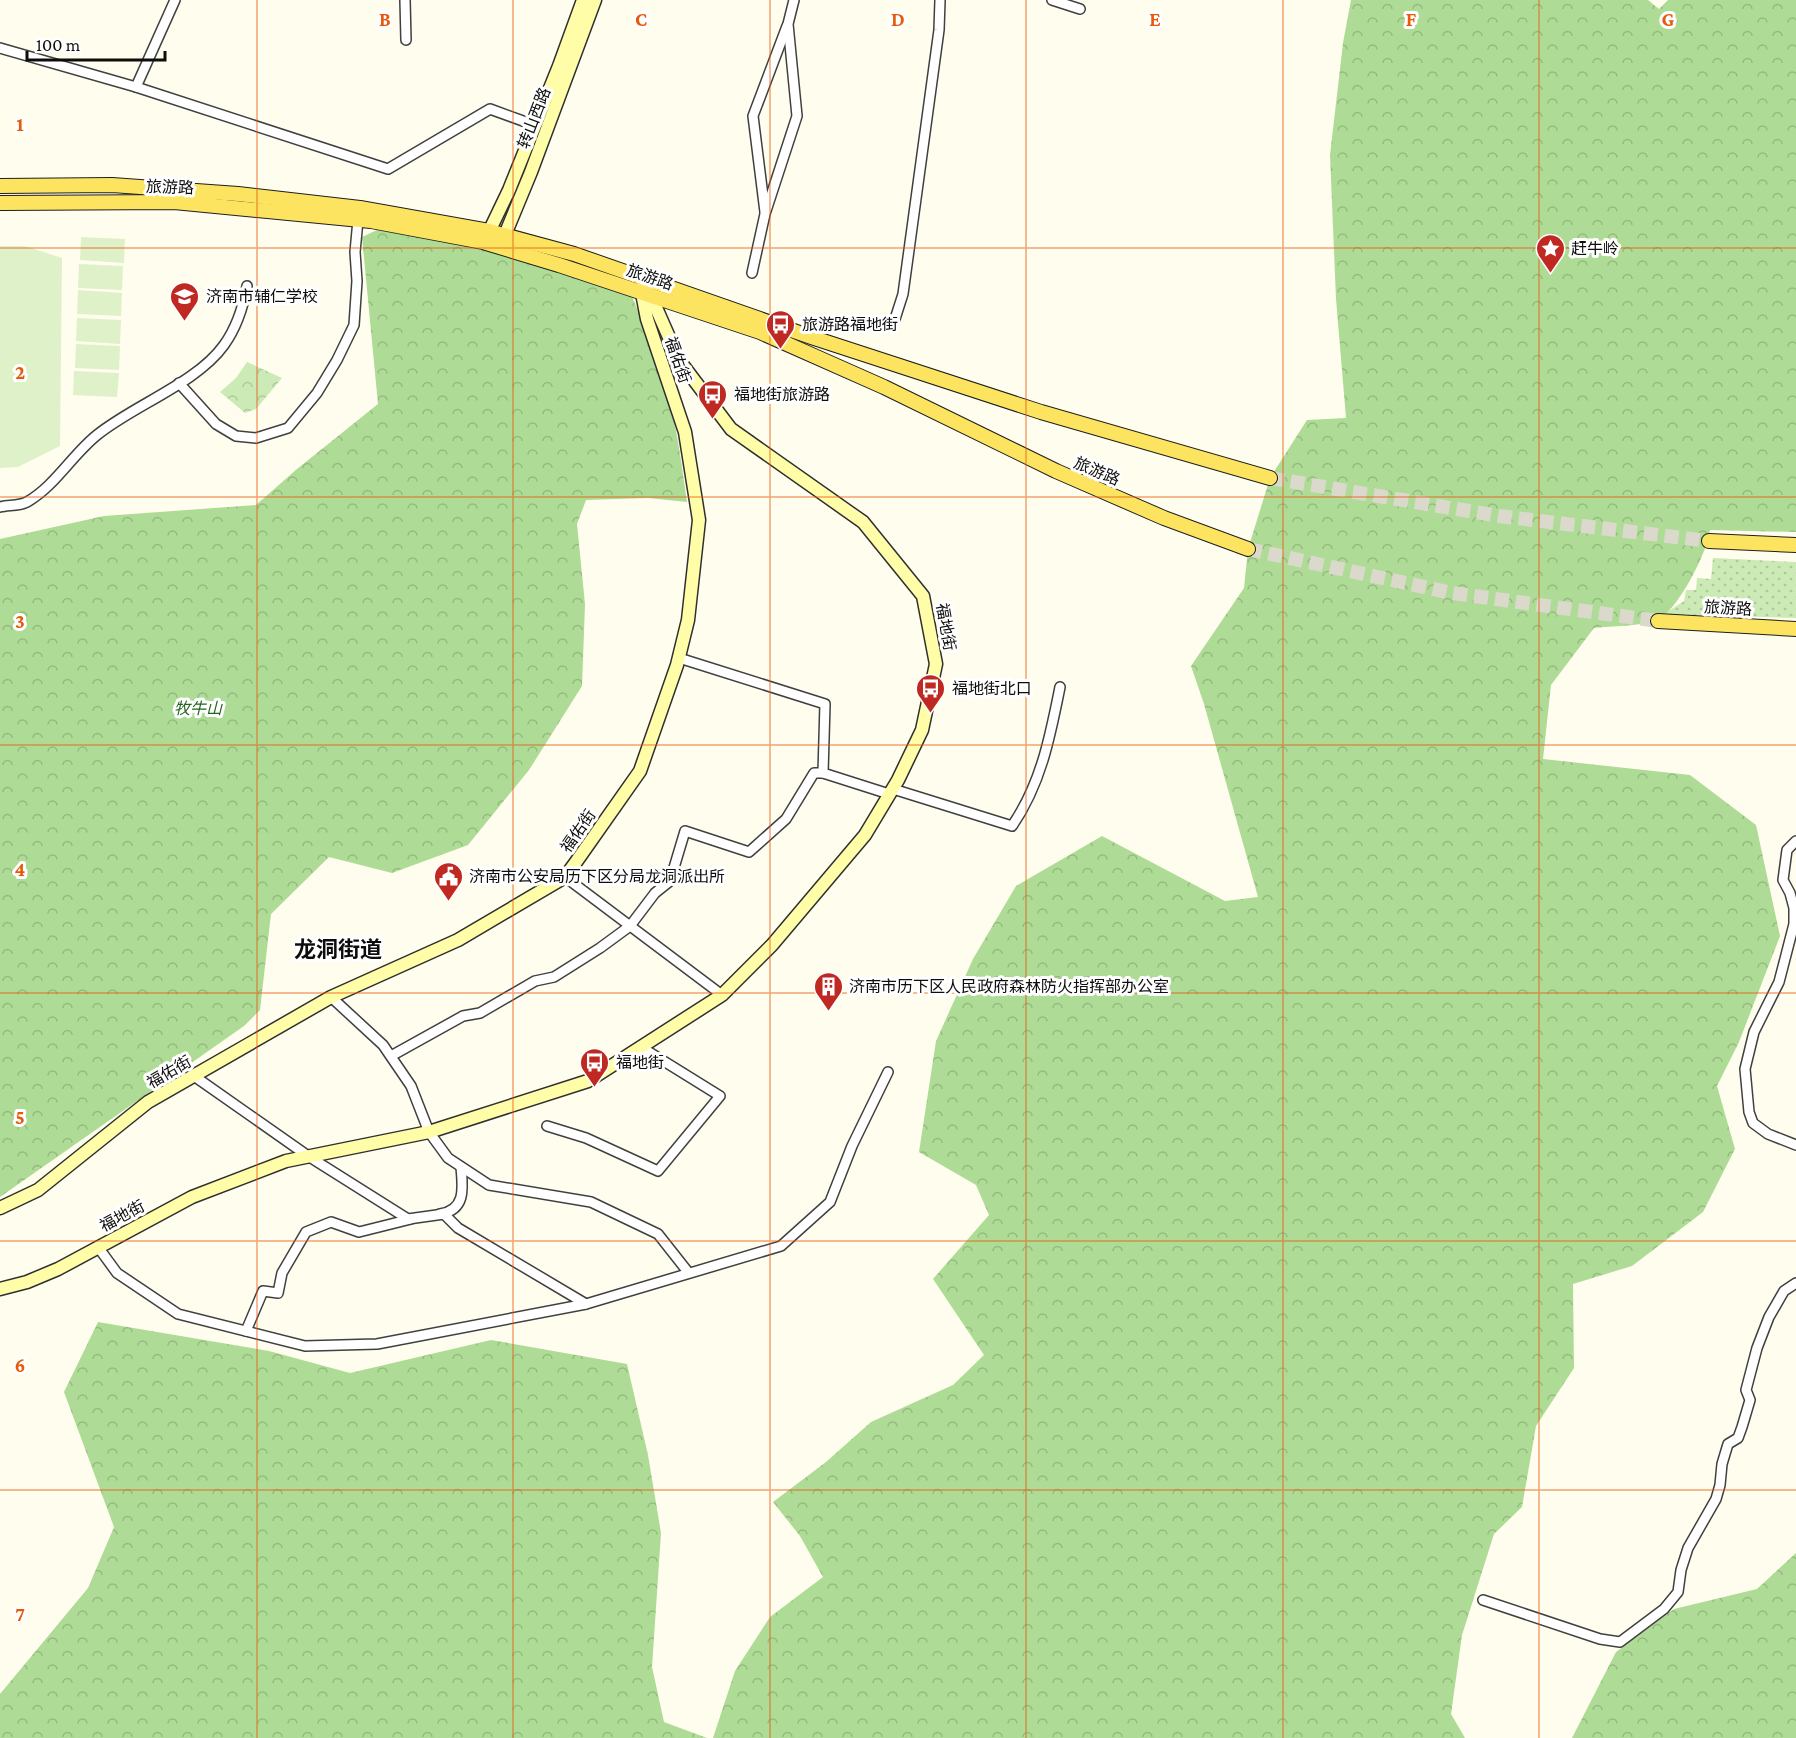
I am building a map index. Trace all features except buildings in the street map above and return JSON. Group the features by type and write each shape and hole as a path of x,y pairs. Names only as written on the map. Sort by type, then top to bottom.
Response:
{"main road":[{"name":"旅游路","path":"0,186 112,185 238,194 360,208 502,242 574,254 644,288 689,307 760,332 884,387 1056,471 1164,518 1248,549"},
{"name":"旅游路","path":"0,203 174,202 358,220 486,237"},
{"name":"旅游路","path":"644,288 811,337 1041,412 1270,478"},
{"path":"1709,541 1796,545"},
{"name":"旅游路","path":"1658,621 1796,629"}],"street":[{"path":"136,87 175,0"},
{"path":"405,0 406,40"},
{"name":"转山西路","path":"486,237 509,190 583,0"},
{"name":"转山西路","path":"502,242 531,172 595,0"},
{"path":"765,214 753,116 788,24 794,0"},
{"path":"895,319 903,294 939,30 940,0"},
{"path":"1052,0 1080,9"},
{"path":"752,273 765,214 797,116 788,24"},
{"path":"0,48 136,87 388,169 490,109 534,125"},
{"path":"179,383 216,424 236,436 256,438 288,428 317,393 354,325 358,220"},
{"path":"0,507 26,502 48,484 96,435 198,372 224,346 242,314 247,286"},
{"name":"福佑街","path":"0,1208 38,1190 142,1106 331,997 458,940 565,877 640,771 679,658 688,620 699,520 685,432 647,319 644,288"},
{"name":"福地街","path":"0,1289 27,1282 58,1269 192,1197 286,1161 429,1132 588,1081 722,995 772,945 865,835 891,791 922,730 936,664 923,596 863,522 731,429 679,360 644,288"},
{"path":"679,658 825,704 824,773"},
{"path":"391,1056 463,1016 480,1013 535,981 554,977 630,926 655,893 670,881 685,831 749,852 786,819 814,773 824,773 1012,826 1023,811 1035,786 1047,753 1060,687"},
{"path":"1796,841 1787,850 1783,880 1794,908 1794,924 1779,982 1754,1032 1744,1069 1749,1112 1753,1123 1768,1134 1796,1145"},
{"path":"565,877 722,995"},
{"path":"331,997 383,1045 391,1056 411,1086 429,1132 448,1158 489,1185 591,1202 658,1234 688,1272"},
{"path":"547,1126 586,1138 658,1171 720,1096 641,1047"},
{"path":"98,1247 117,1273 177,1314 305,1346 376,1344 586,1304 781,1246 830,1202 852,1146 888,1072"},
{"path":"194,1076 308,1156 408,1219"},
{"path":"246,1331 263,1291 278,1293 282,1273 306,1232 331,1222 359,1232 454,1210 463,1190 461,1167"},
{"path":"444,1214 458,1228 586,1304"},
{"path":"1483,1600 1600,1639 1620,1642 1664,1609 1678,1592 1681,1570 1688,1548 1716,1499 1728,1444 1738,1438 1742,1427 1750,1400 1746,1390 1757,1348 1769,1317 1784,1291 1796,1283"}],"green space":[{"path":"1351,0 1648,0 1659,9 1668,0 1796,0 1796,532 1710,530 1704,552 1690,581 1663,616 1648,623 1594,628 1551,685 1543,759 1690,775 1756,825 1780,936 1739,1042 1717,1086 1735,1149 1703,1212 1632,1266 1573,1284 1574,1368 1536,1426 1522,1507 1494,1534 1462,1635 1451,1714 1465,1738 713,1738 735,1671 770,1617 823,1577 800,1536 773,1502 826,1462 871,1422 953,1385 984,1355 933,1279 989,1215 976,1185 919,1152 936,1041 973,959 1016,886 1102,836 1225,901 1258,897 1204,704 1191,666 1244,588 1248,549 1270,478 1307,420 1346,418 1336,299 1330,155 1343,43"},
{"name":"牧牛山","path":"377,230 494,249 631,294 662,374 670,402 687,502 648,498 586,500 577,524 585,604 582,686 529,770 468,845 392,873 329,857 271,914 260,1010 244,1026 0,1197 0,539 104,516 256,505 378,404 362,237"},
{"path":"81,237 125,239 124,263 80,260"},
{"path":"0,246 25,246 62,258 60,446 18,467 0,468"},
{"path":"79,264 123,266 122,290 78,288"},
{"path":"78,290 122,293 121,316 77,314"},
{"path":"77,318 121,320 120,344 76,341"},
{"path":"76,344 120,346 119,370 75,368"},
{"path":"247,362 282,378 256,409 245,413 220,392 236,378"},
{"path":"74,371 119,373 117,397 73,395"},
{"path":"1713,558 1796,562 1796,618 1664,614 1684,601 1686,590 1696,590 1697,578 1711,579"},
{"path":"98,1322 269,1351 350,1373 491,1340 627,1364 648,1455 661,1533 652,1667 664,1722 707,1738 0,1738 0,1694 88,1588 114,1527 64,1392"},
{"path":"1796,1553 1796,1738 1572,1738 1616,1652 1674,1609 1757,1589"}],"tunnel":[{"path":"1270,478 1499,516 1709,541"},
{"path":"1248,549 1452,593 1658,621"}],"place":[{"name":"赶牛岭","path":"1550,274"},
{"name":"济南市辅仁学校","path":"185,322"},
{"name":"旅游路福地街","path":"781,350"},
{"name":"福地街旅游路","path":"713,420"},
{"name":"福地街北口","path":"931,714"},
{"name":"济南市公安局历下区分局龙洞派出所","path":"448,902"},
{"name":"济南市历下区人民政府森林防火指挥部办公室","path":"828,1012"},
{"name":"福地街","path":"595,1088"}],"district":[{"name":"龙洞街道","path":"338,949"}]}
